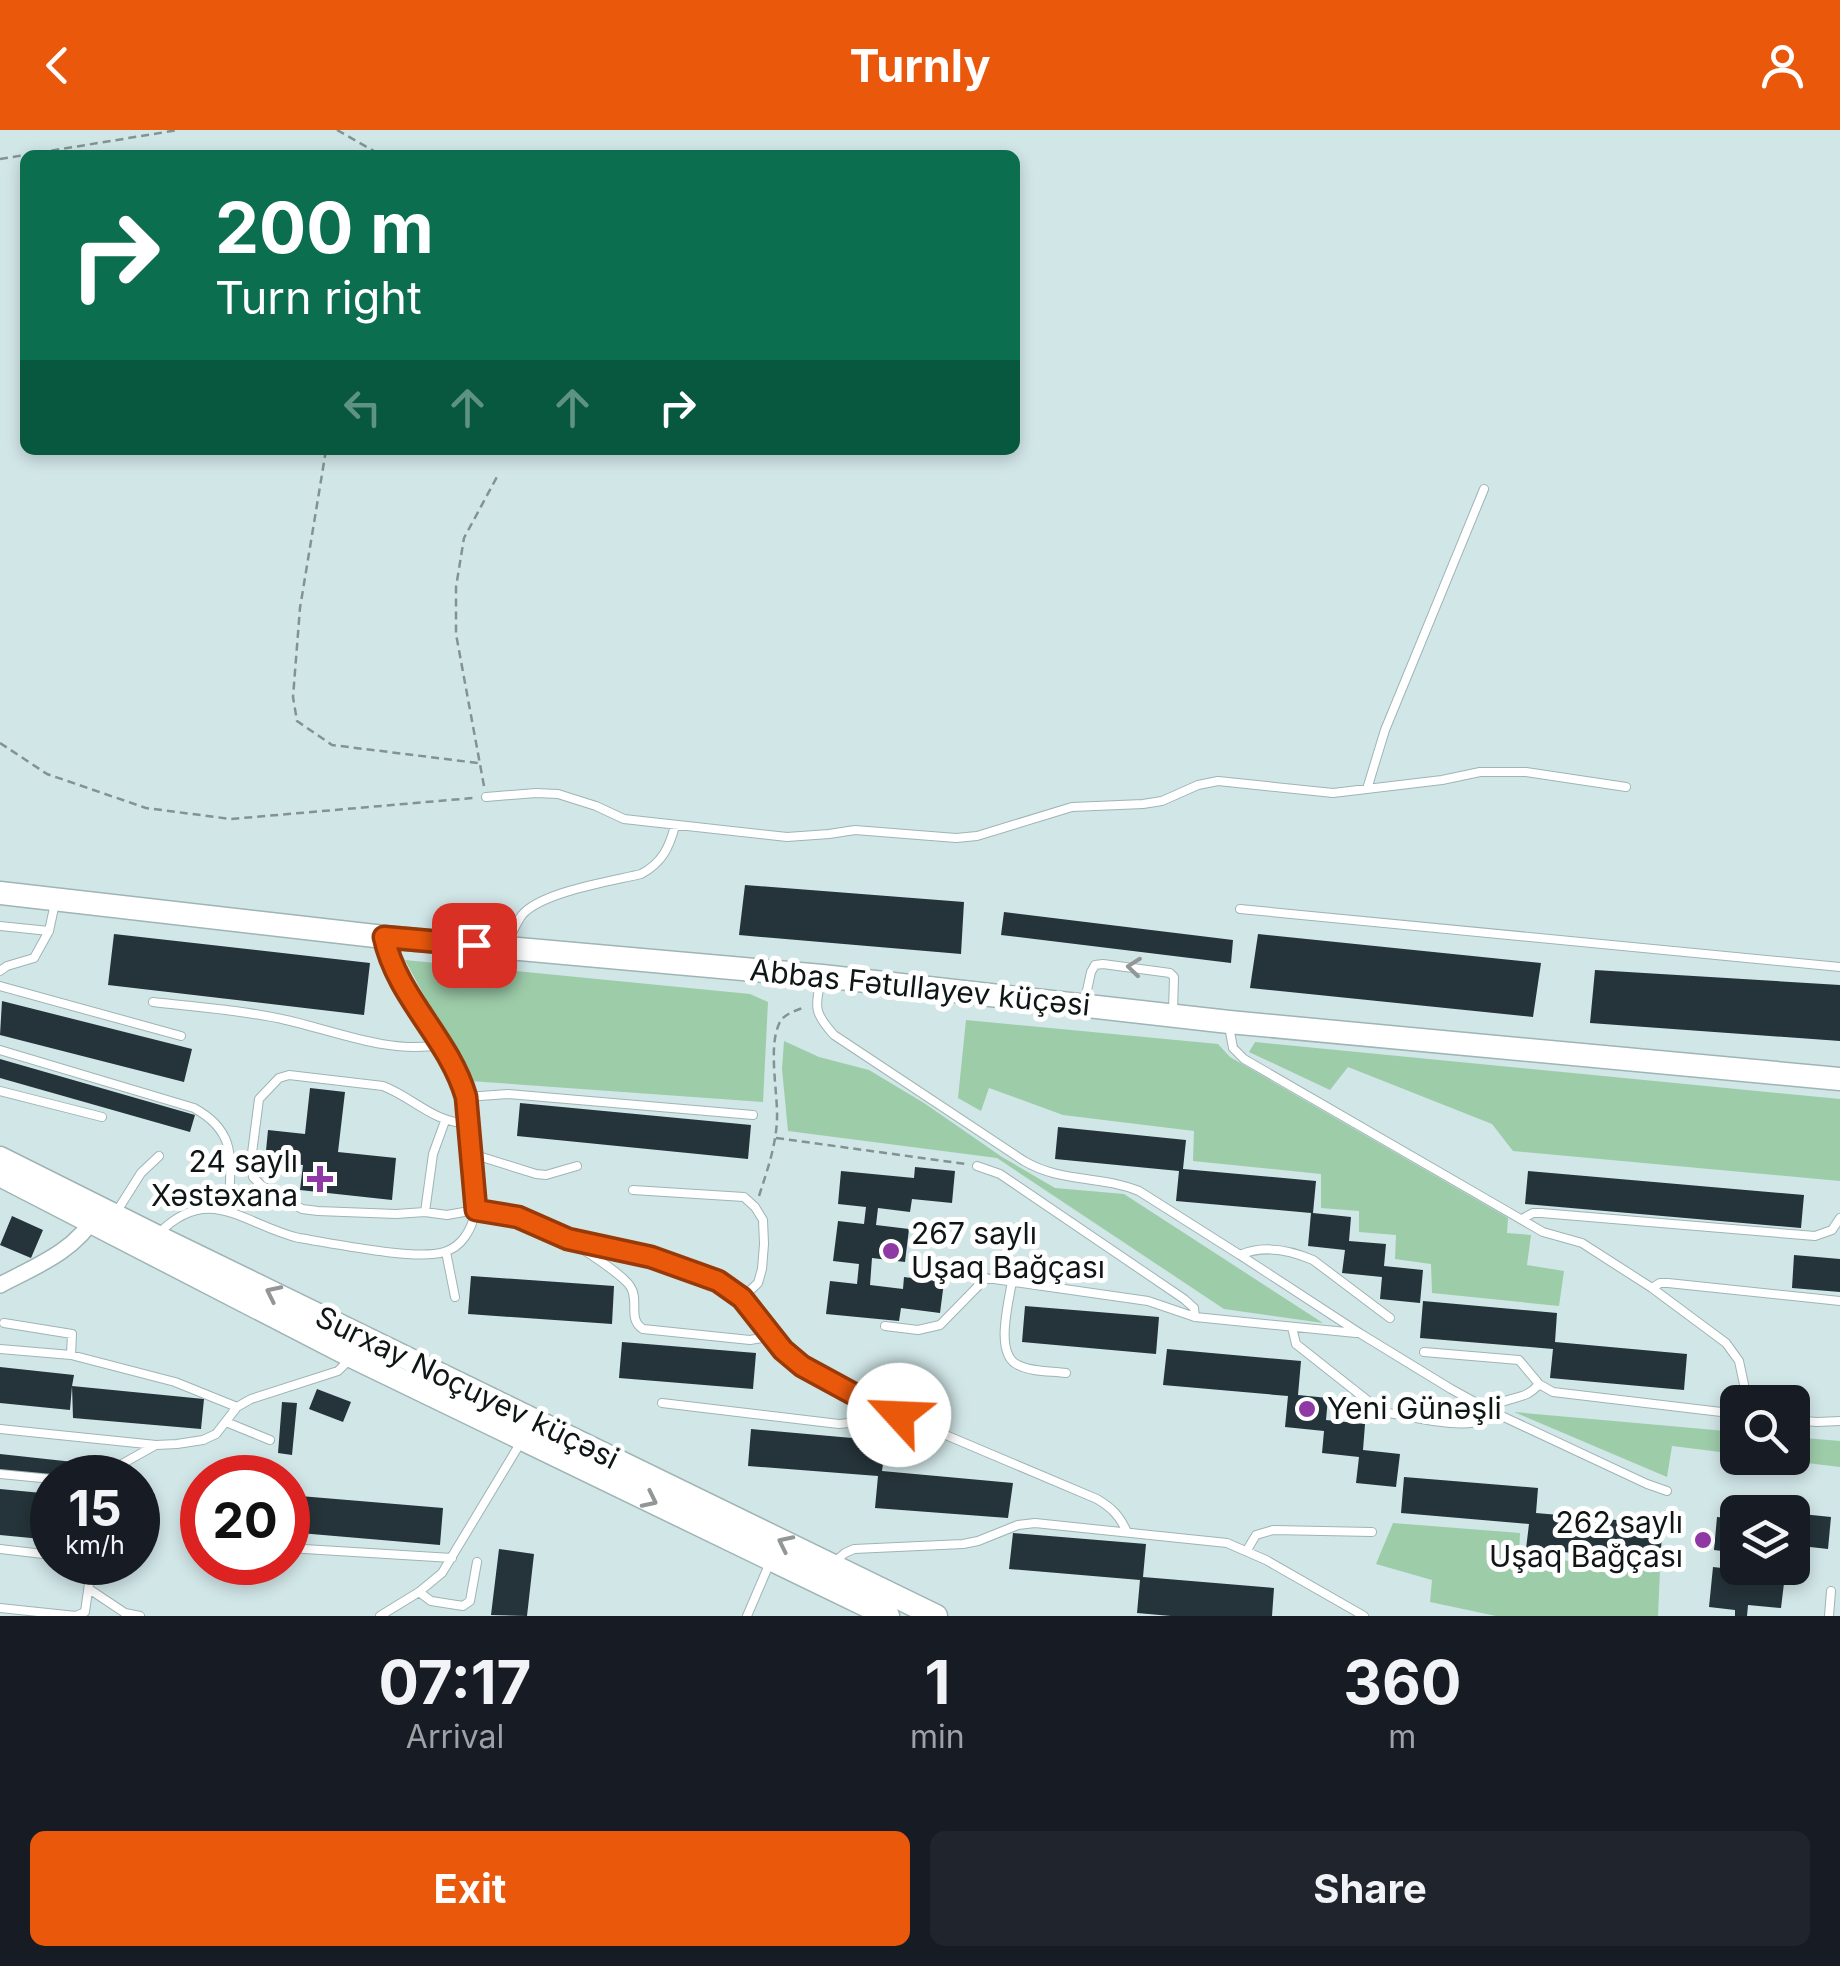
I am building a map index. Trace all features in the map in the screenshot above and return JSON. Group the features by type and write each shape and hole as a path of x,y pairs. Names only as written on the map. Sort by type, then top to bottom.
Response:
{"street":[{"name":"Abbas Fətullayev küçəsi","path":"0,893 384,937 822,976 1228,1022 1840,1079"},
{"name":"Surxay Noçuyev küçəsi","path":"0,1158 351,1356 528,1429 772,1560 825,1574 863,1611 888,1616"},
{"name":"Surxay Noçuyev küçəsi","path":"0,1174 102,1215"},
{"path":"0,1285 67,1250 102,1215"},
{"name":"Surxay Noçuyev küçəsi","path":"151,1244 825,1574 936,1616"}],"lane":[{"path":"1367,789 1384,730 1484,489"},
{"path":"486,797 558,794 624,819 787,837 868,830 956,838 977,836 1072,807 1162,800 1218,781 1333,793 1480,772 1526,772 1626,788"},
{"path":"505,948 522,916 535,904 652,868 665,855 674,826"},
{"path":"0,970 34,958 49,931 56,898"},
{"path":"1240,909 1840,966"},
{"path":"0,926 49,931"},
{"path":"151,1244 180,1214 193,1209 229,1210 299,1238 401,1253 446,1252 460,1244 469,1232 476,1210 466,1097 462,1082 402,987 387,955 384,937"},
{"path":"1084,1005 1095,965 1149,969 1174,977 1174,1016"},
{"path":"822,976 815,1003 819,1018 834,1035 1024,1161 1060,1176 1121,1184 1139,1191 1361,1334 1491,1411 1667,1491"},
{"path":"0,986 181,1036"},
{"path":"152,1002 253,1013 392,1046 440,1045"},
{"path":"1228,1022 1233,1048 1244,1059 1543,1232 1582,1243 1652,1288 1726,1343 1739,1361 1744,1385"},
{"path":"0,1050 210,1116 219,1125 230,1150 229,1210"},
{"path":"469,1124 445,1122 396,1091 370,1084 289,1075 278,1078 259,1099 251,1161 254,1176 261,1186 302,1209 396,1214 476,1210 518,1217 568,1239 651,1257 718,1281 742,1298 783,1350 802,1366 870,1403 1096,1498 1120,1517 1126,1532"},
{"path":"0,1091 102,1117"},
{"path":"466,1097 508,1094 753,1115"},
{"path":"425,1212 433,1154 445,1122"},
{"path":"472,1154 536,1174 577,1166"},
{"path":"102,1215 140,1172 160,1156"},
{"path":"977,1166 1000,1174 1184,1300 1194,1308 1195,1318"},
{"path":"632,1190 744,1198 756,1206 763,1220 762,1269 758,1283 742,1298"},
{"path":"1522,1219 1541,1213 1815,1236 1832,1230 1840,1218"},
{"path":"568,1239 628,1284 635,1298 634,1319 643,1329 750,1340 773,1336"},
{"path":"1240,1255 1250,1250 1266,1250 1291,1252 1312,1260 1390,1318"},
{"path":"446,1252 456,1298"},
{"path":"931,1270 1148,1301 1195,1318 1361,1334"},
{"path":"884,1326 929,1330 940,1325 986,1278"},
{"path":"1012,1281 1004,1338 1006,1352 1021,1367 1066,1373"},
{"path":"1652,1288 1668,1283 1840,1301"},
{"path":"4,1324 72,1334 71,1355"},
{"path":"1292,1327 1296,1344 1388,1413 1462,1424 1477,1422 1496,1405 1524,1398 1539,1384"},
{"path":"0,1349 71,1355 174,1382 237,1408"},
{"path":"1424,1352 1519,1360 1539,1384 1554,1392 1720,1412"},
{"path":"0,1429 156,1445 203,1440 216,1434 237,1408 251,1399 338,1371 351,1356"},
{"path":"662,1403 839,1424 849,1423 870,1403"},
{"path":"1810,1421 1840,1420"},
{"path":"226,1422 270,1440"},
{"path":"380,1616 442,1573 528,1429"},
{"path":"138,1455 156,1445"},
{"path":"0,1474 30,1477"},
{"path":"825,1574 845,1552 854,1549 963,1544 1018,1525 1034,1524 1227,1543 1247,1550 1364,1616"},
{"path":"1247,1550 1256,1534 1272,1530 1372,1532"},
{"path":"0,1549 30,1552"},
{"path":"310,1549 452,1558"},
{"path":"748,1616 772,1560"},
{"path":"419,1592 431,1601 463,1606 470,1601 477,1562"},
{"path":"0,1608 76,1616 85,1612 89,1585"},
{"path":"89,1588 125,1612 140,1616"},
{"path":"1830,1616 1831,1591"}],"path":[{"path":"55,150 178,130"},
{"path":"336,130 372,150"},
{"path":"325,455 300,608 293,697 297,722 332,744 480,763"},
{"path":"0,744 47,774 146,808 231,819 486,797 456,634 456,587 464,538 498,475"},
{"path":"756,1206 772,1158 777,1118 777,1028 782,1019 815,1003"},
{"path":"774,1138 977,1166"}],"green space":[{"path":"405,960 750,994 768,1002 763,1102 470,1081"},
{"path":"966,1020 1218,1044 1230,1057 1508,1218 1507,1233 1531,1235 1527,1265 1564,1271 1559,1306 1432,1293 1431,1264 1395,1259 1396,1235 1359,1232 1359,1211 1321,1208 1321,1174 1193,1161 1194,1131 1063,1115 989,1088 981,1111 958,1098"},
{"path":"784,1041 819,1057 869,1070 1055,1188 1124,1194 1323,1323 1224,1309 997,1158 788,1131 782,1069"},
{"path":"1255,1042 1840,1099 1840,1181 1513,1151 1492,1124 1348,1067 1330,1090 1249,1052"},
{"path":"1514,1412 1720,1430 1720,1452 1672,1446 1667,1477"},
{"path":"1810,1438 1840,1441 1840,1467 1810,1463"},
{"path":"1393,1523 1520,1533 1519,1556 1660,1570 1658,1616 1496,1616 1430,1602 1432,1580 1376,1564"}],"building":[{"path":"745,885 964,902 961,954 739,935"},
{"path":"1004,912 1233,940 1231,963 1001,935"},
{"path":"114,934 370,963 364,1015 108,985"},
{"path":"1258,934 1541,963 1533,1017 1250,988"},
{"path":"1595,970 1840,985 1840,1041 1590,1023"},
{"path":"2,1001 192,1049 184,1082 0,1035"},
{"path":"0,1059 195,1115 190,1132 0,1078"},
{"path":"310,1088 345,1092 338,1152 396,1158 392,1200 300,1190 303,1165 265,1161 268,1130 305,1134"},
{"path":"520,1103 751,1125 748,1159 517,1136"},
{"path":"1058,1127 1186,1140 1183,1169 1316,1181 1313,1213 1351,1217 1349,1241 1386,1244 1384,1266 1423,1270 1420,1303 1380,1299 1382,1277 1342,1273 1345,1250 1308,1246 1311,1213 1176,1201 1179,1171 1055,1159"},
{"path":"915,1167 955,1171 952,1203 912,1199 910,1212 878,1208 876,1225 909,1229 905,1262 872,1258 870,1285 903,1289 904,1277 944,1282 940,1313 901,1308 899,1321 826,1314 830,1281 857,1284 859,1264 833,1261 838,1221 864,1224 866,1207 838,1204 841,1171 914,1178"},
{"path":"1528,1171 1804,1195 1801,1228 1525,1204"},
{"path":"12,1216 43,1230 31,1258 0,1245"},
{"path":"1794,1255 1840,1259 1840,1292 1792,1288"},
{"path":"471,1276 614,1286 612,1324 468,1314"},
{"path":"1423,1301 1557,1313 1555,1342 1687,1354 1684,1390 1550,1378 1553,1349 1420,1338"},
{"path":"1025,1306 1159,1317 1156,1354 1022,1342"},
{"path":"622,1342 756,1353 753,1389 619,1378"},
{"name":"Yeni Günəşli","path":"1167,1349 1301,1361 1298,1395 1328,1398 1326,1420 1365,1424 1363,1450 1400,1454 1396,1487 1356,1483 1359,1457 1322,1453 1324,1431 1285,1427 1288,1396 1163,1385"},
{"path":"0,1367 74,1375 70,1410 0,1403"},
{"path":"72,1386 204,1399 201,1429 73,1418"},
{"path":"317,1389 351,1402 343,1422 309,1409"},
{"path":"282,1402 297,1403 292,1455 278,1453"},
{"path":"751,1429 886,1441 882,1471 1013,1483 1008,1518 875,1508 878,1476 748,1466"},
{"path":"0,1454 30,1457 30,1473 0,1470"},
{"path":"1404,1477 1538,1488 1536,1513 1663,1524 1660,1560 1526,1549 1529,1524 1401,1513"},
{"path":"0,1489 30,1492 30,1538 0,1535"},
{"path":"310,1497 443,1508 440,1545 310,1534"},
{"path":"1810,1515 1831,1517 1828,1549 1810,1547"},
{"path":"1717,1517 1720,1517 1720,1551 1714,1550"},
{"path":"1013,1533 1146,1544 1143,1577 1274,1588 1272,1616 1137,1613 1140,1580 1009,1569"},
{"path":"499,1549 534,1554 527,1616 491,1615"},
{"path":"1713,1567 1720,1568 1720,1585 1784,1585 1781,1608 1748,1605 1747,1616 1735,1616 1735,1610 1709,1607"}],"place":[{"name":"24 saylı Xəstəxana","path":"320,1179"},
{"name":"267 saylı Uşaq Bağçası","path":"891,1251"},
{"name":"Yeni Günəşli","path":"1307,1409"},
{"name":"262 saylı Uşaq Bağçası","path":"1703,1540"}],"route":[{"path":"474,945 384,937 387,955 402,987 462,1082 476,1210 518,1217 568,1239 651,1257 718,1281 742,1298 783,1350 802,1366 899,1415"}]}
